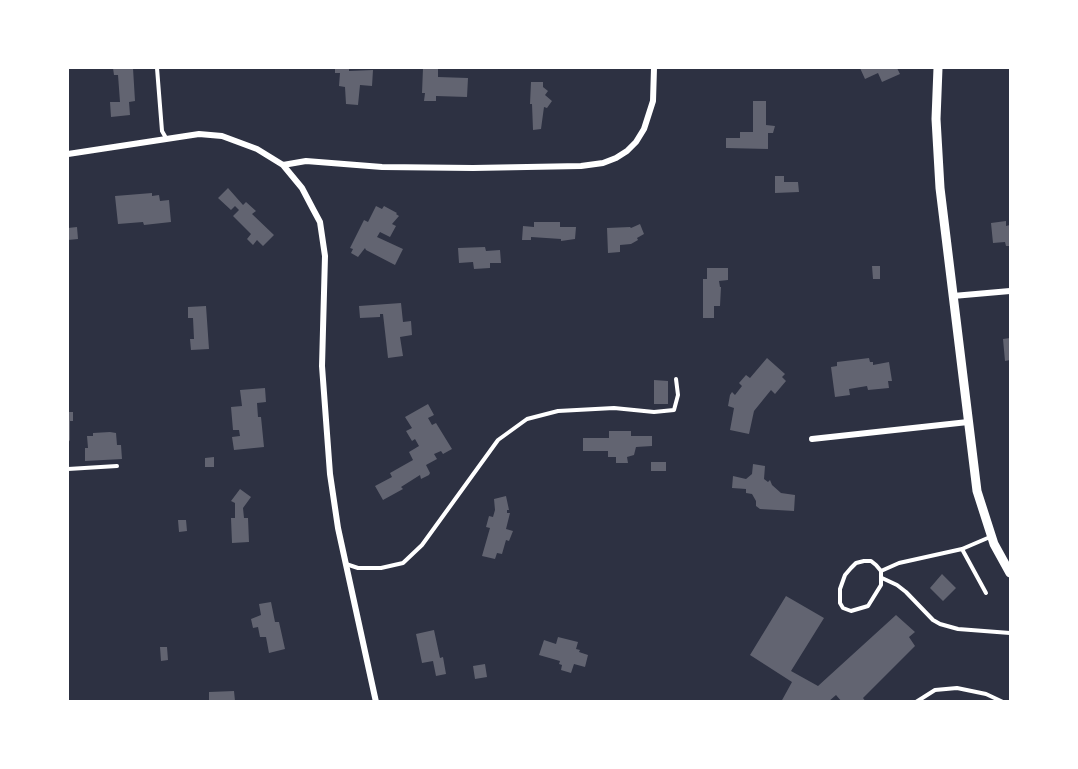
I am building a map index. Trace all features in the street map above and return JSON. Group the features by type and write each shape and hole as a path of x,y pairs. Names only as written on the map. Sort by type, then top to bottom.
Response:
{"street":[{"path":"283,165 306,161 382,167 473,168 581,166 603,163 627,151 644,129 653,101 654,68"},
{"path":"938,68 936,119 940,188 977,491 991,536 1011,573"},
{"path":"68,154 199,134 222,136 257,149 283,165 302,188 314,208 323,234 325,276 322,366 326,437 338,528 375,702"},
{"path":"952,296 1011,291"},
{"path":"812,439 968,422"}],"lane":[{"path":"157,68 162,131 166,138"},
{"path":"345,564 358,568 381,568 403,563 422,545 498,440 527,419 558,411 614,408 654,412 674,410 678,395 676,380"},
{"path":"68,469 117,466"},
{"path":"881,571 898,563 962,549 991,536"},
{"path":"962,549 986,593"},
{"path":"871,561 881,571 882,578 878,592 868,606 851,611 843,608 838,597 842,582 856,563 871,561"},
{"path":"882,578 906,592 933,620 940,624 958,629 1011,633"},
{"path":"916,702 935,690 957,688 986,694 1003,702"}],"building":[{"path":"113,68 133,68 135,101 129,102 130,115 111,117 110,102 120,102 118,75 114,75"},
{"path":"335,68 349,68 349,71 373,70 372,86 360,85 358,105 346,104 345,87 339,86 340,73 335,73"},
{"path":"423,68 438,68 438,77 468,78 467,97 436,96 436,101 424,101"},
{"path":"860,68 897,68 900,74 882,82 878,73 865,79"},
{"path":"531,82 543,82 543,87 548,91 545,95 552,101 547,108 544,107 541,129 533,130 532,104 530,104"},
{"path":"753,101 766,101 766,125 775,126 773,133 768,133 768,149 726,148 726,138 740,138 740,132 753,132"},
{"path":"775,176 784,176 784,182 798,182 799,192 775,193"},
{"path":"228,188 243,205 246,202 256,211 252,214 274,235 263,246 257,240 253,245 247,239 251,234 233,216 239,210 235,206 231,210 218,198"},
{"path":"152,193 152,196 159,195 160,201 169,200 171,222 144,225 143,222 118,224 115,196"},
{"path":"376,206 382,209 384,206 399,216 392,224 396,226 390,237 380,232 377,237 403,249 395,265 365,248 358,257 351,253 353,249 350,248 364,220 368,222"},
{"path":"1006,221 1006,226 1010,225 1010,246 1006,246 1005,242 993,243 991,223"},
{"path":"534,222 560,222 560,227 576,227 575,239 561,241 561,239 531,237 531,240 522,240 523,226 534,227"},
{"path":"640,224 644,234 637,238 638,240 631,244 620,245 620,252 608,253 607,228 631,228"},
{"path":"77,227 78,239 68,240 68,228"},
{"path":"485,247 486,251 500,250 501,263 490,263 490,268 474,269 473,262 459,263 458,248"},
{"path":"872,266 880,266 880,279 873,279"},
{"path":"707,268 728,268 728,280 719,281 720,306 714,306 714,318 703,318 703,279 707,279"},
{"path":"401,303 403,322 411,321 412,335 400,337 403,356 388,358 383,314 380,314 380,317 360,318 359,306"},
{"path":"206,306 209,349 191,350 190,339 194,339 193,318 188,318 188,307"},
{"path":"1010,338 1010,360 1005,361 1003,339"},
{"path":"767,358 785,374 782,377 786,381 775,394 771,390 754,411 749,434 730,430 734,408 728,406 730,395 732,392 735,395 742,386 739,383 746,375 750,378"},
{"path":"869,358 873,365 889,362 892,381 888,381 889,388 868,390 867,386 849,389 850,395 835,397 831,367 837,366 837,362"},
{"path":"654,380 668,381 668,404 654,404"},
{"path":"265,388 266,402 257,403 264,447 234,450 232,437 240,436 239,430 233,430 231,407 242,406 240,390"},
{"path":"428,404 434,415 428,418 432,425 436,423 452,449 443,454 441,451 434,454 437,459 426,465 429,475 421,479 420,475 401,487 403,489 383,500 375,486 392,477 390,473 413,460 409,452 419,446 415,439 412,441 406,431 412,428 405,417"},
{"path":"68,412 73,412 73,421 70,421 68,443"},
{"path":"609,431 631,431 631,436 652,436 652,446 636,447 634,455 627,457 628,463 616,463 616,457 608,457 608,451 583,451 583,438 609,438"},
{"path":"93,433 116,433 117,445 121,445 122,459 85,461 85,448 88,448 87,436 93,436"},
{"path":"214,457 214,467 205,467 205,458"},
{"path":"651,462 666,462 666,471 651,471"},
{"path":"753,464 765,466 764,479 768,482 770,480 781,493 795,495 794,511 760,509 756,506 752,494 746,493 746,489 732,488 733,476 746,479 752,474"},
{"path":"240,489 251,497 243,508 244,518 248,518 249,542 232,543 231,518 235,518 235,503 231,501"},
{"path":"506,496 509,510 507,513 510,513 506,529 513,531 509,541 506,540 502,554 497,553 495,559 482,556 490,528 486,527 489,516 493,517 495,510 494,499"},
{"path":"178,520 186,520 187,531 179,532"},
{"path":"942,574 956,588 943,601 930,588"},
{"path":"786,596 824,618 791,671 818,686 896,615 915,632 909,637 915,646 863,698 866,702 842,702 836,695 828,702 781,702 792,682 750,655"},
{"path":"271,602 275,622 279,622 285,649 269,653 266,637 260,637 258,627 253,628 251,619 261,615 259,604"},
{"path":"434,630 446,674 436,676 433,661 422,663 416,634"},
{"path":"558,637 578,642 576,649 588,655 585,667 574,664 571,673 561,670 560,661 539,655 544,640 556,644"},
{"path":"160,647 167,647 168,660 161,661"},
{"path":"485,664 487,677 475,679 473,666"},
{"path":"234,691 235,701 209,702 209,692"}]}
